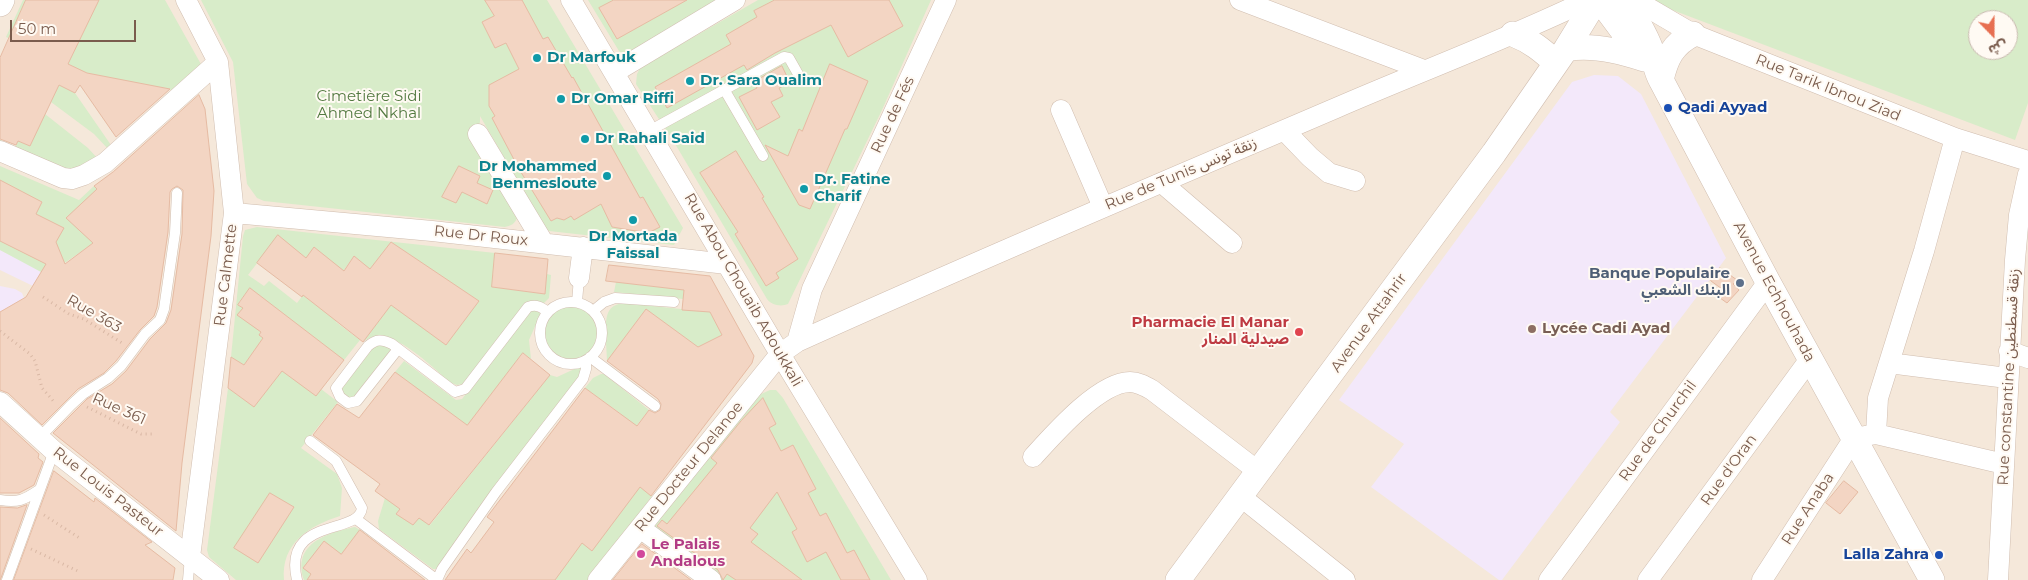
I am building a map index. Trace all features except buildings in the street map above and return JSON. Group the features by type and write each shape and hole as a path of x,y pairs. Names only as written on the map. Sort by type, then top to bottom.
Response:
{"street":[{"path":"0,4 2,0"},
{"name":"Rue Calmette","path":"186,0 218,62 234,213 190,557"},
{"name":"Rue Abou Chouaib Adoukkali","path":"571,0 780,354 917,580"},
{"path":"615,72 736,0"},
{"name":"Rue de Fés","path":"797,342 812,289 946,0"},
{"path":"1240,0 1424,70"},
{"name":"Rue Tarik Ibnou Ziad","path":"1636,0 1693,34 1955,138 2028,160"},
{"name":"Rue de Tunis زنقة تونس","path":"780,354 797,342 1103,206 1162,183 1424,70 1513,34 1603,2"},
{"name":"Avenue Attahrir","path":"1178,580 1488,161 1561,56 1603,2"},
{"name":"Avenue Echhouhada","path":"1603,2 1648,42 1652,54 1653,69 1810,359 1865,436 1932,580"},
{"path":"1513,34 1561,56 1578,47 1604,49 1653,69 1684,38 1693,34"},
{"path":"0,151 63,178 72,179 84,175 107,162 218,62"},
{"path":"1061,110 1103,206"},
{"path":"1284,130 1310,157 1329,173 1355,180"},
{"path":"478,134 543,242"},
{"path":"1955,138 1924,251 1865,436 2004,464"},
{"name":"Rue constantine زنقة قسطنطين","path":"1998,580 2007,378 2021,263 2019,215 2028,174"},
{"path":"1162,183 1232,243"},
{"name":"Rue Dr Roux","path":"234,213 543,242 727,264"},
{"path":"579,278 583,247"},
{"name":"Rue de Churchil","path":"1549,580 1768,282"},
{"path":"2009,351 2028,358"},
{"name":"Rue Docteur Delanoe","path":"598,580 780,354"},
{"name":"Rue d'Oran","path":"1648,580 1810,359"},
{"path":"1889,363 2007,378"},
{"path":"1032,457 1056,432 1101,392 1130,382 1139,383 1152,390 1259,472"},
{"name":"Rue Louis Pasteur","path":"0,402 47,444 219,580"},
{"name":"Rue Anaba","path":"1762,580 1865,436"},
{"path":"1240,496 1346,580"},
{"path":"640,528 710,580"}],"lane":[{"path":"649,131 784,57 789,58 802,81"},
{"path":"724,89 763,156"},
{"path":"7,580 39,490 47,444 64,412 108,378 160,320 164,309 175,234 177,193"},
{"path":"577,302 579,278"},
{"path":"593,311 604,302 615,298 674,302"},
{"path":"577,302 582,303 593,311 602,326 602,336 600,346 588,359 576,364 565,364 547,354 539,335 540,325 548,312 561,303 577,302"},
{"path":"398,349 357,401 348,403 340,397 336,388 368,346 373,342 386,340 398,349 455,392 460,392 465,389 528,307 538,306 548,312"},
{"path":"588,359 655,406"},
{"path":"356,519 437,580 442,569 496,492 583,379 588,359"},
{"path":"297,580 294,570 300,545 309,536 356,519 362,513 362,508 336,461 310,441"},
{"path":"0,500 13,502 24,499 39,490"},
{"path":"188,580 190,557"}],"path":[{"name":"Rue 363","path":"43,297 69,314 84,319 134,350"},
{"path":"0,331 30,354 36,361 42,388 64,412"},
{"name":"Rue 361","path":"75,402 141,434 154,434"},
{"path":"33,508 82,539"},
{"path":"19,544 80,572"}],"shaded area":[{"path":"0,0 2028,0 2028,580 0,580"},
{"name":"Lycée Cadi Ayad","path":"1594,75 1618,76 1641,94 1726,258 1610,412 1620,422 1502,580 1499,580 1371,487 1404,444 1339,400 1572,82"},
{"path":"0,250 42,271 33,286 0,270"},
{"path":"0,286 15,289 22,293 24,298 0,312"}],"green space":[{"path":"23,0 165,0 202,66 177,91 87,73 6,37"},
{"name":"Cimetière Sidi Ahmed Nkhal","path":"201,0 547,0 683,228 674,245 549,231 545,228 480,116 480,122 472,140 517,218 509,226 264,201 257,198 247,184 233,62"},
{"path":"588,0 720,0 630,53 622,53"},
{"path":"758,0 931,0 882,110 788,304 782,305 776,305 767,299 674,142 636,84 640,68"},
{"path":"1646,0 2028,0 2028,103 2015,140"},
{"path":"59,85 75,93 113,148 110,151 94,134 51,102"},
{"path":"45,114 88,148 99,160 77,173 0,144 0,140 15,147 18,141 30,146"},
{"path":"0,166 79,200 94,186 125,221 56,269 41,272 0,250"},
{"path":"257,227 495,253 492,287 545,294 547,274 551,275 549,298 544,303 535,301 464,384 457,385 451,383 421,357 397,342 385,337 373,337 363,342 391,305 446,345 479,301 391,242 370,269 354,256 336,281 278,236 248,275 264,286 269,281 297,303 303,295 331,317 341,315 336,322 360,340 344,360 250,288 238,304 243,308 238,315 261,332 259,335 263,338 244,365 231,357 243,236 245,230"},
{"path":"616,282 685,290 683,299 614,292"},
{"path":"623,303 710,312 722,335 698,347 646,309 607,361 607,315 613,307"},
{"path":"571,305 582,307 591,313 597,322 599,333 597,344 591,353 582,359 571,361 560,359 551,353 545,344 543,333 545,322 551,313 560,307"},
{"path":"533,308 541,313 529,340 531,359 523,353 459,436 454,416 395,372 404,361 456,400 462,399"},
{"path":"380,341 392,350 352,400 341,393 340,386 371,346"},
{"path":"581,366 584,370 436,569 433,569 379,529 378,521 385,498 400,509 396,514 419,518 430,525 550,375 557,377"},
{"path":"282,371 321,389 338,402 301,448 337,474 342,488 340,516 308,531 292,546 284,567 284,580 236,580 209,557 207,550 228,388 254,407"},
{"path":"604,374 649,410 637,425 632,442 620,413 585,388 593,378"},
{"path":"770,390 776,390 783,398 891,580 717,580 649,530 759,395"},
{"path":"640,487 652,496 589,580 531,580"},
{"path":"355,527 425,580 304,580 303,557 307,549 323,537"}],"place":[{"name":"Dr Marfouk","path":"537,58"},
{"name":"Dr. Sara Oualim","path":"690,81"},
{"name":"Dr Omar Riffi","path":"561,99"},
{"name":"Qadi Ayyad","path":"1668,108"},
{"name":"Dr Rahali Said","path":"585,139"},
{"name":"Dr Mohammed Benmesloute","path":"607,176"},
{"name":"Dr. Fatine Charif","path":"804,189"},
{"name":"Dr Mortada Faissal","path":"633,220"},
{"name":"Banque Populaire البنك الشعبي","path":"1740,283"},
{"name":"Lycée Cadi Ayad","path":"1532,329"},
{"name":"Pharmacie El Manar صيدلية المنار","path":"1299,332"},
{"name":"Le Palais Andalous","path":"641,554"},
{"name":"Lalla Zahra","path":"1939,555"}]}
